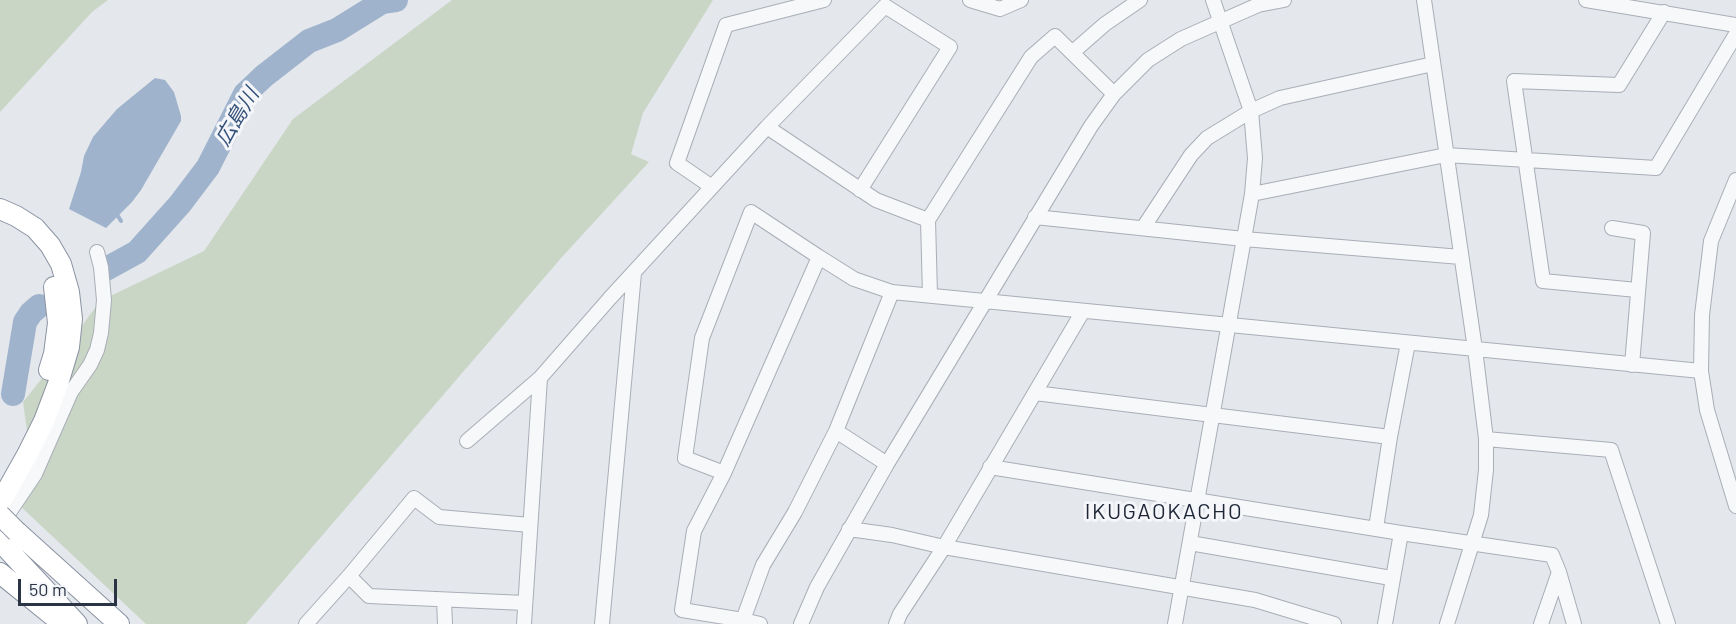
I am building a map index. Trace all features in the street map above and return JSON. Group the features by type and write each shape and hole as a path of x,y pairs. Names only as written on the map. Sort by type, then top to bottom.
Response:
{"highway":[{"path":"0,208 35,228 50,245 62,264 69,292 72,319 69,347 44,421 23,464 0,503"},
{"path":"0,223 28,240 43,258 52,275 57,297 58,323 54,354 45,384 31,418 0,479"},
{"path":"0,515 5,536 77,624"},
{"path":"5,536 105,624"},
{"path":"5,536 119,624"},
{"path":"0,573 63,624"}],"street":[{"path":"712,188 677,163 726,25 824,0"},
{"path":"970,0 1000,9 1021,0"},
{"path":"1073,52 1106,24 1140,0"},
{"path":"1175,624 1252,194 1255,158 1251,111 1213,0"},
{"path":"801,624 817,587 887,464 1035,217 1091,126 1114,94 1148,60 1180,39 1258,5 1284,0"},
{"path":"1424,0 1486,439 1486,470 1481,515 1474,544 1447,624"},
{"path":"1586,0 1736,25"},
{"path":"467,441 540,378 610,297 767,127 885,6 950,47 860,190"},
{"path":"1637,290 1543,281 1514,81 1619,85 1664,12"},
{"path":"1252,194 1446,155 1656,168 1736,34"},
{"path":"930,295 928,220 1031,57 1055,36 1114,94"},
{"path":"1143,228 1191,155 1207,138 1251,111 1280,98 1433,64"},
{"path":"767,127 876,200 928,220"},
{"path":"1736,180 1711,241 1702,315 1701,371 1707,410 1736,506"},
{"path":"724,473 685,458 702,338 751,212 855,279 892,292 1701,371"},
{"path":"1035,217 1244,239 1461,257"},
{"path":"1612,228 1643,233 1632,365"},
{"path":"5,536 71,392 97,350 104,300 97,252"},
{"path":"760,624 682,610 694,531 724,473 819,257"},
{"path":"602,624 634,273"},
{"path":"743,620 763,565 795,512 836,431 892,292"},
{"path":"896,624 1083,311"},
{"path":"1376,528 1408,343"},
{"path":"524,624 540,378"},
{"path":"1035,393 1390,437"},
{"path":"836,431 887,464"},
{"path":"1486,439 1611,450 1668,624"},
{"path":"990,467 1552,555 1574,624"},
{"path":"306,624 414,498 439,517 530,525"},
{"path":"849,529 1255,600 1334,624"},
{"path":"1385,624 1401,533"},
{"path":"1190,543 1392,578"},
{"path":"1541,624 1559,572"},
{"path":"349,576 369,597 525,603"},
{"path":"444,600 445,624"}],"green space":[{"path":"0,0 108,0 92,12 0,112"},
{"path":"452,0 713,0 643,113 631,154 649,162 562,257 246,624 146,624 18,504 33,473 23,402 100,301 204,251 293,119"}],"water":[{"path":"155,78 165,80 174,92 181,121 141,190 106,228 69,209 84,156 93,137 117,109"}],"waterway":[{"name":"広島川","path":"106,269 137,252 180,204 208,167 245,94 264,76 309,41 337,30 382,2 396,0"},
{"path":"118,216 121,221"},
{"name":"広島川","path":"13,394 25,322 39,306"}],"district":[{"name":"IKUGAOKACHO","path":"1164,512"}]}
